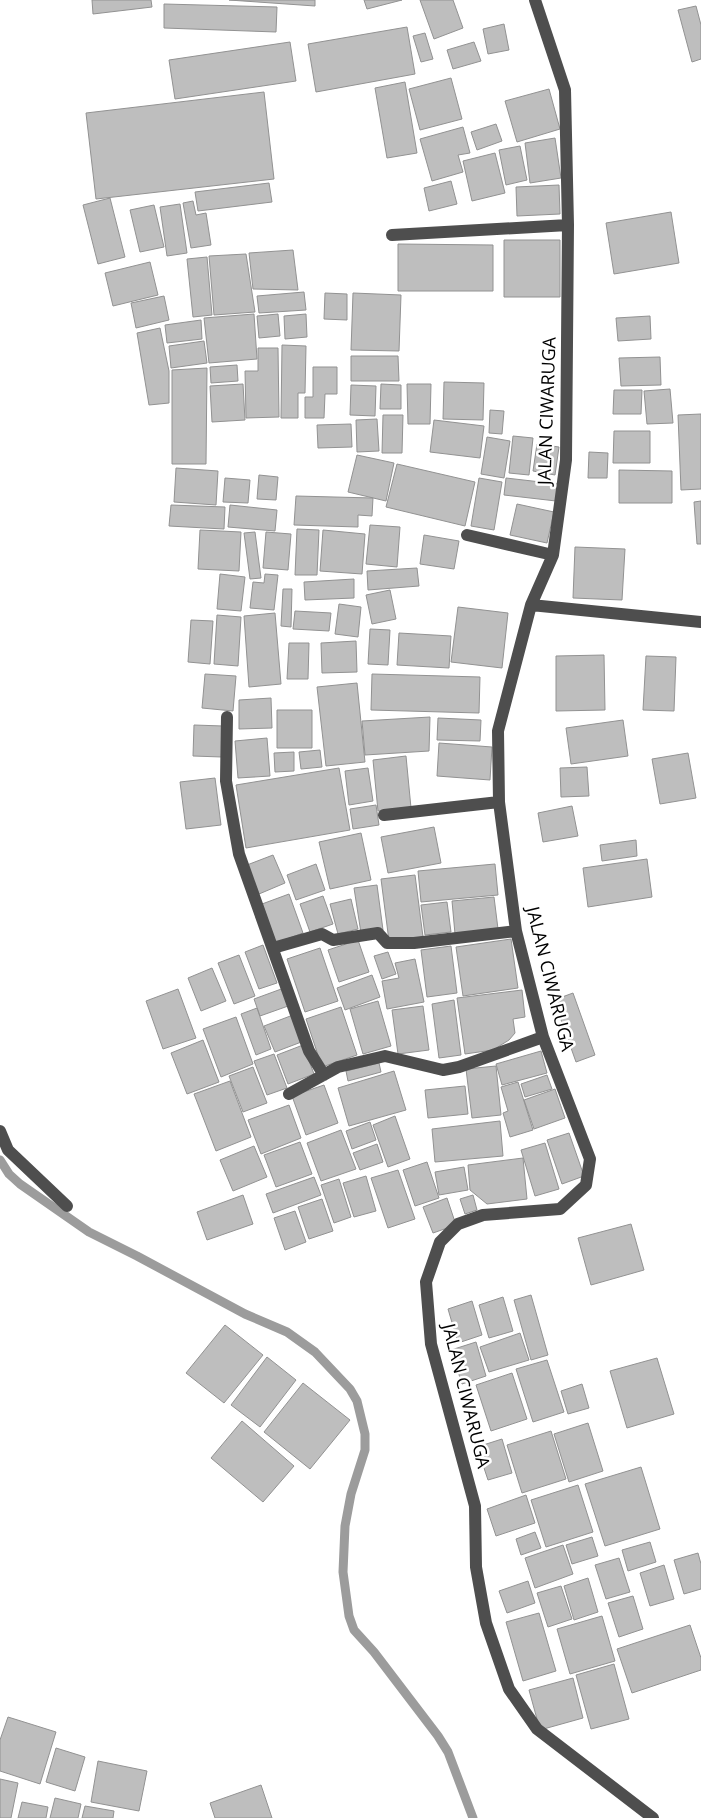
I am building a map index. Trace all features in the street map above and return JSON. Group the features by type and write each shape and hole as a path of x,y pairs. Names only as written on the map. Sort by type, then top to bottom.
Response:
{"street":[{"name":"JALAN CIWARUGA","path":"535,0 565,90 568,225 566,460 553,555 531,605 498,731 499,802 516,931 543,1037 590,1159 586,1185 560,1209 483,1215 458,1224 440,1242 426,1282 431,1344 475,1506 476,1567 486,1623 509,1689 537,1729 653,1818"},
{"path":"392,235 568,225"},
{"path":"467,535 553,555"},
{"path":"531,605 701,622"},
{"path":"227,718 226,781 239,854 309,1051 324,1074"},
{"path":"384,814 499,802"},
{"path":"273,948 322,934 334,940 378,933 386,943 414,943 516,931"},
{"path":"289,1094 338,1067 385,1056 443,1070 459,1067 543,1037"},
{"path":"0,1131 8,1150 67,1206"}],"building":[{"path":"92,0 151,0 152,7 93,14"},
{"path":"229,0 315,0 315,6"},
{"path":"364,0 402,0 367,9"},
{"path":"420,0 453,0 463,28 434,39"},
{"path":"164,4 277,7 276,32 164,28"},
{"path":"696,6 701,25 701,59 692,62 678,10"},
{"path":"504,24 509,50 488,54 483,29"},
{"path":"407,27 415,74 316,92 308,44"},
{"path":"425,33 433,59 421,62 413,36"},
{"path":"290,42 296,81 175,99 169,60"},
{"path":"474,42 481,61 453,69 447,50"},
{"path":"451,78 462,119 420,130 409,89"},
{"path":"405,82 417,153 387,158 375,88"},
{"path":"549,89 560,129 517,142 505,101"},
{"path":"264,92 274,179 96,199 86,113"},
{"path":"496,124 502,141 477,150 471,132"},
{"path":"463,127 470,153 458,155 463,172 432,181 420,139"},
{"path":"555,138 561,178 530,183 525,143"},
{"path":"520,146 527,180 506,185 499,150"},
{"path":"495,153 505,193 472,201 463,161"},
{"path":"451,181 457,204 429,211 424,188"},
{"path":"269,183 272,202 198,211 195,192"},
{"path":"559,185 560,214 517,216 516,187"},
{"path":"110,198 125,257 98,264 83,205"},
{"path":"193,201 196,215 206,213 211,245 191,248 183,203"},
{"path":"180,204 187,253 167,256 160,207"},
{"path":"154,205 164,247 140,252 130,210"},
{"path":"671,212 679,263 614,274 606,223"},
{"path":"504,240 560,240 560,297 504,297"},
{"path":"398,244 493,245 493,291 398,291"},
{"path":"293,250 298,290 253,289 249,253"},
{"path":"246,254 255,312 214,315 209,256"},
{"path":"207,257 212,315 193,317 187,259"},
{"path":"150,262 158,295 113,306 105,273"},
{"path":"304,292 306,310 259,313 257,296"},
{"path":"325,293 347,294 347,320 324,319"},
{"path":"353,293 401,295 399,351 351,350"},
{"path":"164,296 169,320 136,328 131,303"},
{"path":"254,314 257,359 209,363 204,318"},
{"path":"278,314 280,336 259,338 257,316"},
{"path":"306,314 307,337 285,339 284,316"},
{"path":"650,316 651,339 618,341 616,318"},
{"path":"201,320 202,339 167,343 165,325"},
{"path":"160,328 169,371 169,403 149,405 137,333"},
{"path":"204,341 207,363 171,368 169,346"},
{"path":"282,345 306,346 305,393 298,393 298,418 281,418"},
{"path":"258,348 278,348 279,417 246,418 245,371 258,371"},
{"path":"351,356 398,356 399,381 351,381"},
{"path":"660,357 661,385 621,386 619,358"},
{"path":"237,365 238,381 211,383 210,367"},
{"path":"313,367 337,367 337,394 325,394 324,418 305,418 305,397 313,397"},
{"path":"207,368 206,464 172,464 172,370"},
{"path":"444,382 484,383 483,420 443,419"},
{"path":"243,384 245,420 212,422 210,386"},
{"path":"381,384 401,385 401,409 380,409"},
{"path":"407,384 431,384 430,424 408,424"},
{"path":"351,385 376,386 375,416 350,415"},
{"path":"670,389 673,423 647,424 644,391"},
{"path":"614,390 642,390 641,414 613,414"},
{"path":"490,410 504,411 502,434 489,433"},
{"path":"701,414 701,489 681,490 678,415"},
{"path":"383,415 403,415 402,453 382,453"},
{"path":"377,419 379,451 357,452 356,420"},
{"path":"434,420 484,426 480,458 430,452"},
{"path":"351,424 352,447 318,448 317,425"},
{"path":"614,431 650,431 650,463 613,463"},
{"path":"513,436 533,438 529,475 509,473"},
{"path":"487,437 510,441 504,478 481,474"},
{"path":"537,444 559,447 555,475 533,471"},
{"path":"589,452 608,453 607,478 588,478"},
{"path":"357,455 394,463 386,501 348,492"},
{"path":"397,464 475,482 465,526 386,507"},
{"path":"176,468 218,471 216,505 174,502"},
{"path":"619,470 672,471 672,503 619,503"},
{"path":"259,475 278,477 276,500 257,499"},
{"path":"225,478 250,480 248,503 223,502"},
{"path":"479,478 502,482 494,530 471,526"},
{"path":"506,478 558,484 556,501 504,495"},
{"path":"296,496 373,498 372,516 358,515 358,527 294,525"},
{"path":"701,501 701,544 697,544 694,502"},
{"path":"517,504 554,512 547,543 510,535"},
{"path":"171,505 225,507 224,529 169,526"},
{"path":"230,505 277,510 275,531 228,527"},
{"path":"370,525 400,527 397,567 366,564"},
{"path":"297,529 319,530 317,575 295,575"},
{"path":"200,530 241,532 239,571 198,569"},
{"path":"323,530 365,534 362,574 320,571"},
{"path":"255,532 261,578 250,579 244,533"},
{"path":"266,532 291,534 288,570 263,568"},
{"path":"424,535 459,541 454,569 420,564"},
{"path":"575,547 625,549 622,600 573,598"},
{"path":"417,568 419,586 368,590 367,571"},
{"path":"220,574 245,577 241,611 217,609"},
{"path":"265,574 278,575 274,610 250,608 253,582 264,583"},
{"path":"354,579 354,598 305,600 304,582"},
{"path":"283,589 292,589 291,627 281,626"},
{"path":"390,590 396,619 372,624 366,595"},
{"path":"339,604 361,607 358,637 335,634"},
{"path":"458,607 508,613 502,668 451,662"},
{"path":"295,611 331,613 329,631 293,629"},
{"path":"275,613 281,684 249,687 244,616"},
{"path":"217,615 241,617 238,666 214,664"},
{"path":"191,620 213,621 210,664 188,662"},
{"path":"370,629 390,630 388,665 368,664"},
{"path":"399,633 451,636 449,668 397,665"},
{"path":"356,641 357,672 322,673 321,643"},
{"path":"289,643 309,643 308,679 287,679"},
{"path":"604,655 605,710 556,711 556,656"},
{"path":"646,656 676,657 674,711 643,710"},
{"path":"205,674 236,676 233,711 202,708"},
{"path":"372,674 480,677 479,713 371,710"},
{"path":"357,683 365,762 326,766 317,687"},
{"path":"271,698 272,728 239,729 239,700"},
{"path":"277,710 312,710 312,748 277,748"},
{"path":"430,717 429,751 365,755 362,721"},
{"path":"438,718 481,720 480,741 437,740"},
{"path":"623,720 628,756 571,764 566,728"},
{"path":"194,725 223,726 222,757 193,756"},
{"path":"267,738 270,776 238,778 235,741"},
{"path":"439,743 492,747 490,780 437,776"},
{"path":"320,750 322,767 301,769 299,752"},
{"path":"294,752 294,771 275,772 274,753"},
{"path":"688,753 696,798 660,804 652,759"},
{"path":"406,756 411,808 378,811 373,760"},
{"path":"587,767 589,796 561,797 560,768"},
{"path":"339,768 350,830 246,848 236,785"},
{"path":"368,768 373,801 349,805 345,771"},
{"path":"215,778 221,825 186,829 180,782"},
{"path":"376,805 379,825 353,829 350,809"},
{"path":"572,806 578,836 543,842 538,813"},
{"path":"434,827 441,863 388,873 381,837"},
{"path":"361,833 371,880 330,889 319,842"},
{"path":"636,840 637,856 602,861 600,845"},
{"path":"273,855 285,883 259,894 247,865"},
{"path":"647,859 652,897 588,907 583,868"},
{"path":"316,864 325,890 296,900 287,875"},
{"path":"495,864 498,895 421,902 418,871"},
{"path":"415,875 423,937 389,941 381,879"},
{"path":"377,885 383,930 361,933 354,888"},
{"path":"289,894 303,933 276,943 262,904"},
{"path":"323,896 333,924 310,932 300,904"},
{"path":"494,897 498,929 455,934 452,901"},
{"path":"351,899 358,929 338,934 330,904"},
{"path":"447,902 451,932 425,935 421,905"},
{"path":"511,939 518,988 463,996 456,947"},
{"path":"358,940 369,972 339,982 328,950"},
{"path":"263,945 277,983 259,989 245,952"},
{"path":"451,946 457,993 427,997 421,950"},
{"path":"320,948 338,1001 305,1012 287,959"},
{"path":"388,952 396,974 382,979 374,956"},
{"path":"239,955 255,996 234,1004 218,963"},
{"path":"415,959 424,1002 387,1009 382,981 399,978 395,963"},
{"path":"212,968 226,1001 201,1011 188,978"},
{"path":"372,975 380,997 345,1010 337,988"},
{"path":"284,988 291,1005 260,1016 254,999"},
{"path":"178,989 196,1038 163,1049 146,1001"},
{"path":"522,990 525,1017 513,1019 515,1033 509,1040 493,1050 465,1054 457,998"},
{"path":"573,993 595,1055 576,1062 554,1000"},
{"path":"454,1000 461,1055 439,1058 432,1004"},
{"path":"378,1001 391,1046 363,1054 350,1009"},
{"path":"423,1006 429,1050 398,1054 392,1010"},
{"path":"341,1007 357,1055 322,1067 306,1019"},
{"path":"257,1008 271,1049 256,1055 241,1014"},
{"path":"293,1015 304,1041 275,1052 264,1026"},
{"path":"236,1017 253,1064 221,1077 203,1029"},
{"path":"203,1040 219,1082 187,1094 171,1053"},
{"path":"303,1045 314,1074 288,1084 277,1055"},
{"path":"541,1051 547,1073 502,1085 496,1064"},
{"path":"274,1054 287,1088 267,1095 254,1061"},
{"path":"379,1063 381,1072 348,1081 346,1071"},
{"path":"496,1066 501,1115 472,1118 466,1069"},
{"path":"253,1067 267,1103 243,1112 229,1076"},
{"path":"394,1071 406,1110 349,1126 338,1088"},
{"path":"547,1075 552,1089 525,1097 521,1084"},
{"path":"230,1081 251,1137 216,1151 194,1094"},
{"path":"518,1082 533,1130 510,1137 503,1113 508,1111 501,1087"},
{"path":"324,1085 338,1123 306,1135 292,1096"},
{"path":"465,1086 468,1114 428,1118 425,1090"},
{"path":"555,1089 565,1118 534,1129 524,1100"},
{"path":"289,1105 301,1138 261,1154 248,1120"},
{"path":"395,1116 410,1159 388,1167 373,1125"},
{"path":"500,1121 503,1156 435,1162 432,1129"},
{"path":"370,1122 376,1140 352,1149 346,1131"},
{"path":"341,1130 356,1169 321,1181 307,1143"},
{"path":"569,1133 584,1176 562,1184 547,1140"},
{"path":"300,1142 312,1174 276,1187 264,1155"},
{"path":"545,1143 559,1189 535,1196 521,1150"},
{"path":"377,1144 383,1162 360,1170 353,1153"},
{"path":"254,1146 267,1177 233,1191 220,1160"},
{"path":"523,1158 527,1199 487,1204 470,1190 468,1165"},
{"path":"427,1162 439,1198 415,1206 403,1170"},
{"path":"464,1167 468,1190 439,1195 435,1172"},
{"path":"398,1170 415,1219 388,1228 371,1178"},
{"path":"366,1176 376,1211 354,1217 343,1183"},
{"path":"314,1177 321,1195 273,1213 266,1194"},
{"path":"339,1179 351,1217 334,1223 321,1185"},
{"path":"243,1195 253,1224 207,1240 197,1212"},
{"path":"473,1195 477,1210 465,1214 460,1199"},
{"path":"447,1198 456,1225 433,1233 423,1207"},
{"path":"322,1199 333,1231 309,1239 298,1207"},
{"path":"295,1211 306,1242 285,1250 274,1218"},
{"path":"631,1224 644,1270 591,1285 578,1238"},
{"path":"531,1295 548,1355 531,1360 514,1300"},
{"path":"503,1297 513,1331 489,1338 479,1305"},
{"path":"472,1301 482,1335 458,1343 448,1309"},
{"path":"225,1325 263,1355 224,1403 186,1373"},
{"path":"520,1333 529,1360 489,1372 480,1347"},
{"path":"476,1342 486,1376 462,1384 451,1350"},
{"path":"267,1357 296,1380 260,1427 231,1405"},
{"path":"657,1358 674,1414 627,1428 610,1371"},
{"path":"547,1360 564,1412 533,1422 516,1369"},
{"path":"512,1373 527,1419 491,1431 476,1385"},
{"path":"303,1383 350,1420 310,1469 264,1432"},
{"path":"582,1384 589,1408 568,1414 561,1391"},
{"path":"242,1421 294,1466 263,1502 211,1458"},
{"path":"588,1423 603,1471 569,1482 554,1434"},
{"path":"551,1431 566,1479 522,1493 507,1445"},
{"path":"502,1439 512,1473 488,1480 477,1447"},
{"path":"641,1467 660,1529 605,1546 585,1484"},
{"path":"578,1485 593,1532 546,1547 531,1500"},
{"path":"526,1495 535,1523 496,1536 487,1509"},
{"path":"535,1532 541,1548 521,1555 516,1539"},
{"path":"592,1537 598,1556 572,1564 566,1545"},
{"path":"650,1542 656,1562 628,1571 622,1550"},
{"path":"563,1545 573,1574 535,1588 525,1558"},
{"path":"698,1553 701,1564 701,1589 684,1594 674,1560"},
{"path":"619,1558 630,1592 606,1599 595,1565"},
{"path":"664,1565 674,1599 650,1606 640,1573"},
{"path":"588,1578 598,1612 574,1620 564,1586"},
{"path":"528,1581 535,1603 507,1613 499,1591"},
{"path":"561,1586 572,1619 548,1627 537,1593"},
{"path":"633,1596 643,1629 619,1637 608,1603"},
{"path":"539,1613 556,1671 523,1681 506,1622"},
{"path":"602,1616 615,1661 570,1674 557,1629"},
{"path":"690,1625 701,1658 701,1670 632,1693 617,1649"},
{"path":"614,1664 629,1719 591,1729 576,1675"},
{"path":"573,1678 583,1718 540,1730 529,1690"},
{"path":"8,1717 56,1732 40,1784 0,1771 0,1740"},
{"path":"56,1748 85,1757 75,1791 46,1782"},
{"path":"98,1761 147,1771 139,1811 91,1802"},
{"path":"0,1779 18,1783 11,1818 0,1818"},
{"path":"261,1785 272,1818 215,1818 210,1803"},
{"path":"55,1798 81,1804 78,1818 50,1818"},
{"path":"22,1802 48,1807 46,1818 18,1818"},
{"path":"85,1806 114,1811 113,1818 82,1818"}],"waterway":[{"path":"0,1160 9,1174 20,1184 89,1232 245,1314 287,1332 315,1352 350,1389 357,1401 365,1434 365,1450 351,1494 345,1526 343,1572 349,1616 354,1630 374,1652 448,1752 473,1818"}]}
